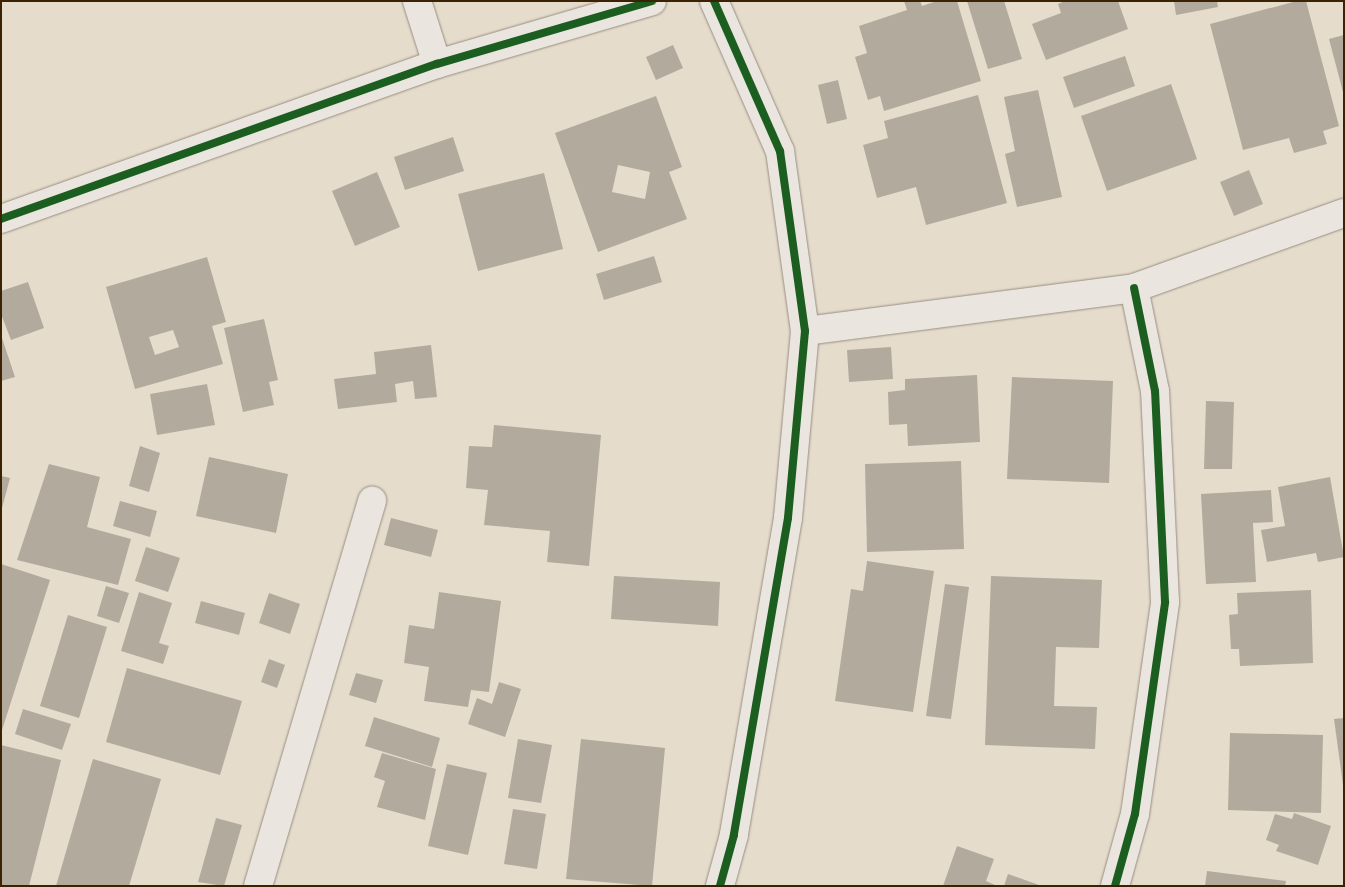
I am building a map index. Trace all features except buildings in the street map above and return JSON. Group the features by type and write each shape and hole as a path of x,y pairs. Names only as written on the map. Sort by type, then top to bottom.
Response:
{"street":[{"path":"417,1 437,64"},
{"path":"1,219 437,64 652,1"},
{"path":"714,1 780,151 805,331 788,518 734,835 720,886"},
{"path":"805,331 1134,288 1344,213"},
{"path":"1115,886 1135,814 1165,602 1155,391 1134,288"},
{"path":"258,886 372,500"}],"cycle path":[{"path":"1,219 437,64 652,1"},
{"path":"714,1 780,151 805,331 788,518 734,835 720,886"},
{"path":"1115,886 1135,814 1165,602 1155,391 1134,288"}]}
